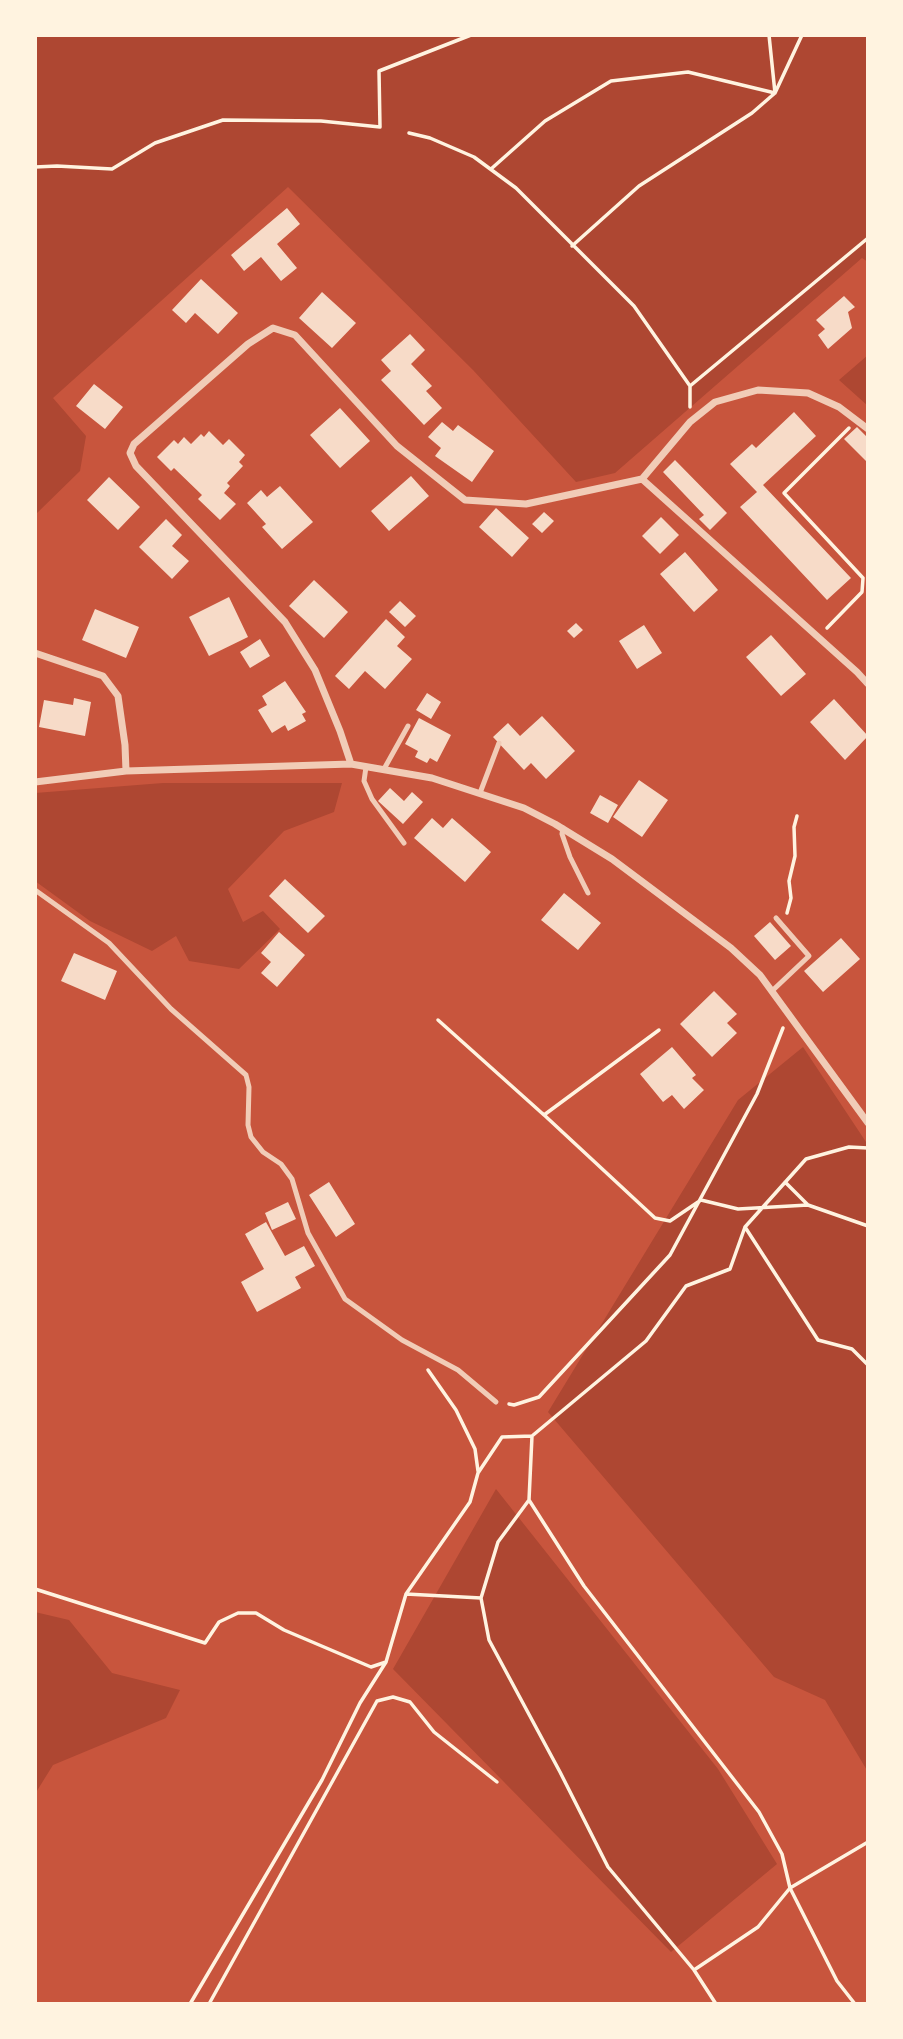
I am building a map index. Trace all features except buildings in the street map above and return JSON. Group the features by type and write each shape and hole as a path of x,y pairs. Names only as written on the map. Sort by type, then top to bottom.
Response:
{"street":[{"path":"351,764 315,670 285,622 136,466 130,453 135,444 248,344 272,328 295,335 397,446 465,500 526,504 642,478 690,422 715,402 758,390 808,393 839,407 868,429"},
{"path":"642,478 868,684"},
{"path":"35,653 103,676 118,696 126,771"},
{"path":"35,782 126,771 351,764 432,778 524,808 563,828 612,859 731,948 760,975 868,1123"}],"lane":[{"path":"384,769 408,726"},
{"path":"480,793 499,743"},
{"path":"366,767 364,781 372,799 404,843"},
{"path":"563,828 562,834 570,857 588,893"},
{"path":"35,890 109,943 172,1009 246,1074 249,1087 247,1125 251,1137 263,1152 281,1164 292,1179 308,1233 345,1300 402,1340 458,1370 496,1402"},
{"path":"772,991 809,956 778,920"}],"path":[{"path":"35,167 112,169 155,144 223,120 321,121 380,127 379,71 471,35"},
{"path":"769,35 775,93"},
{"path":"572,246 639,186 752,113 775,93 803,35"},
{"path":"491,169 545,121 611,81 688,72 775,93"},
{"path":"409,133 430,138 474,157 516,188 634,306 690,386 690,422"},
{"path":"690,386 868,238"},
{"path":"818,637 862,592 863,578 784,493 858,419"},
{"path":"778,920 789,909 789,881 795,856 794,827 797,816"},
{"path":"496,1402 514,1405 539,1397 670,1255 757,1094 789,1014"},
{"path":"438,1020 655,1218 670,1221 701,1200 738,1209 808,1205 868,1226"},
{"path":"542,1113 544,1115 659,1030"},
{"path":"190,2004 322,1780 360,1703 386,1662 406,1594 470,1502 478,1473 502,1437 532,1436 646,1341 686,1286 730,1269 746,1227 806,1159 849,1147 868,1148"},
{"path":"785,1182 808,1205"},
{"path":"746,1227 818,1340 852,1349 868,1365"},
{"path":"424,1365 456,1410 475,1449 478,1473"},
{"path":"532,1436 529,1500 498,1542 481,1598 489,1640 608,1867 694,1970 716,2004"},
{"path":"529,1500 584,1586 759,1812 782,1854 790,1888 838,1981 855,2004"},
{"path":"35,1590 205,1643 219,1622 238,1613 256,1613 284,1630 371,1667 386,1662"},
{"path":"406,1594 481,1598"},
{"path":"209,2004 377,1701 393,1697 410,1702 434,1732 497,1782"},
{"path":"694,1970 758,1927 790,1888 868,1842"}],"shaded area":[{"path":"35,35 868,35 868,262 862,258 615,473 576,482 473,370 288,187 53,398 86,436 80,471 35,515"},
{"path":"868,355 868,406 839,380"},
{"path":"163,783 342,783 334,812 284,831 228,889 243,922 263,911 280,929 239,969 189,961 176,936 152,951 90,921 35,881 35,793"},
{"path":"803,1047 868,1145 868,1772 825,1700 774,1677 548,1412 738,1100"},
{"path":"496,1489 718,1769 777,1864 671,1952 393,1669"},
{"path":"35,1612 69,1620 112,1673 180,1690 166,1718 53,1765 35,1794"}]}
